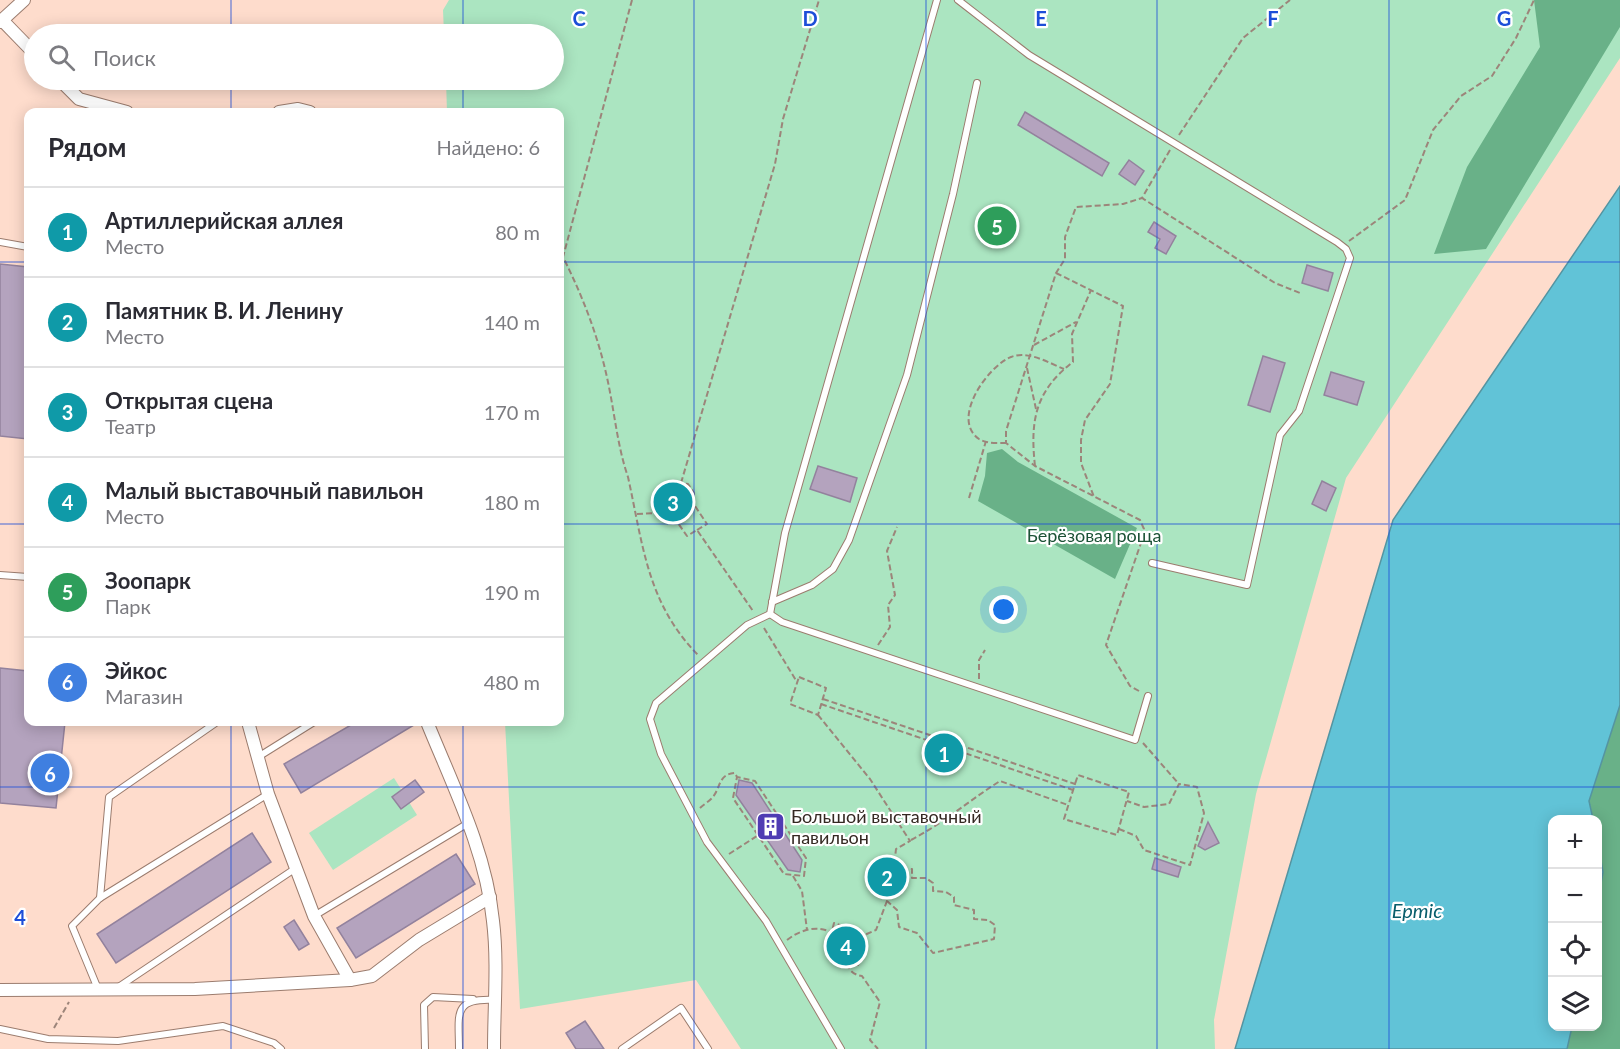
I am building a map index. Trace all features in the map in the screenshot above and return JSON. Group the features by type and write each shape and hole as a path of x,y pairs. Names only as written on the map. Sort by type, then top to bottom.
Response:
{"street":[{"path":"24,0 1,21 24,43"},
{"path":"70,90 79,99 112,108"},
{"path":"249,726 268,794 314,916 350,980"},
{"path":"429,726 470,822 490,897 494,922 494,1049"},
{"path":"0,990 106,991 350,980 372,976 419,940 490,897"}],"lane":[{"path":"770,614 785,532 937,0"},
{"path":"958,0 1029,55 1341,245 1350,258 1299,411 1280,435 1247,585 1152,563"},
{"path":"772,602 812,585 833,569 849,540 907,375 953,194 977,83"},
{"path":"0,242 24,246"},
{"path":"0,575 24,577"},
{"path":"770,614 782,622 1135,740 1148,696"},
{"path":"770,614 758,619 656,703 650,719 661,754 692,813 720,861 766,921 841,1049"},
{"path":"99,898 109,797 211,726"},
{"path":"257,757 307,726"},
{"path":"268,794 99,898 72,926 106,991 296,868"},
{"path":"314,916 470,822"},
{"path":"425,1049 424,1005 428,1000 433,997 494,1000"},
{"path":"459,1049 459,1013 473,999"},
{"path":"622,1049 681,1008 708,1049"},
{"path":"0,1029 48,1039 118,1041 223,1026 274,1043 281,1049"},
{"path":"48,1039 49,1049"}],"path":[{"path":"564,253 632,0"},
{"path":"681,483 775,164 783,119 819,0"},
{"path":"1341,245 1405,200 1433,130 1461,96 1492,76 1516,38 1534,0"},
{"path":"1006,443 1006,431 1026,366 1056,273 1065,259 1065,237 1076,207 1123,204 1142,198"},
{"path":"564,259 585,302 609,385 622,460 637,514 652,585 667,615 685,642 704,662"},
{"path":"1056,273 1124,306 1110,384 1085,420 1081,440 1081,463 1094,497"},
{"path":"1036,409 1064,369 1073,362 1072,334 1092,290"},
{"path":"1033,345 1076,322"},
{"path":"1064,369 1030,356 1011,357 997,366 974,394 970,407 970,427 978,438 1006,443 1035,466 1094,497 1133,514 1140,520 1144,529 1106,645 1130,686 1148,696"},
{"path":"1026,366 1036,409 1032,432 1035,466"},
{"path":"969,498 986,441"},
{"path":"637,514 657,513 664,517 673,516 687,536 707,524 693,503 694,493 688,484 681,483 665,490 658,500 657,513"},
{"path":"874,653 890,627 888,605 895,595 887,551 897,527"},
{"path":"697,530 758,619 797,682"},
{"path":"979,688 979,660 986,650"},
{"path":"818,715 826,688 799,676 790,704 818,715 870,779 910,841"},
{"path":"823,699 1075,784"},
{"path":"821,704 1073,790"},
{"path":"1119,829 1136,836 1144,850 1190,865 1204,813 1197,787 1179,784 1137,736"},
{"path":"692,813 711,800 725,776 735,773 737,777 755,781 806,858 804,876 784,874 758,836 733,798 737,777"},
{"path":"1078,775 1129,792 1117,835 1064,819 1075,784 1078,775"},
{"path":"855,939 876,930 887,901 896,849 928,831 1000,780 1068,805"},
{"path":"1127,801 1144,807 1169,804 1179,784"},
{"path":"720,861 758,836"},
{"path":"887,901 897,910 899,927 917,933 933,953 994,939 995,925 988,920 974,919 974,910 954,905 954,897 946,892 933,891 933,883 926,878 912,878 912,869 894,868"},
{"path":"791,875 798,880 802,891 807,930"},
{"path":"834,923 848,928 862,951 858,965 843,961 830,939 831,932 834,923"},
{"path":"780,945 807,930 819,928 831,932"},
{"path":"848,962 850,970 855,975 862,976 880,1002 870,1040 878,1049"},
{"path":"48,1039 75,991"}],"green space":[{"path":"449,0 1620,0 1620,58 1346,478 1256,794 1214,1020 1215,1049 741,1049 696,980 520,1009 505,726 564,726 564,108 447,108 446,90 564,90 564,24 444,24 443,10"},
{"path":"1534,0 1620,0 1620,27 1486,249 1434,254 1467,167 1540,47"},
{"name":"Берёзовая роща","path":"1002,449 1018,462 1137,528 1115,579 978,501 985,476 987,453"},
{"path":"1620,705 1620,1049 1567,1049 1571,1031 1602,1031 1602,815 1592,815 1589,801"},
{"path":"394,778 417,815 333,870 309,833"}],"water":[{"name":"Ертіс","path":"1620,186 1620,705 1589,801 1592,815 1548,815 1548,1031 1571,1031 1567,1049 1235,1049 1393,520"}],"building":[{"path":"1025,112 1109,163 1102,176 1018,125"},
{"path":"1129,160 1144,171 1135,185 1119,174"},
{"path":"1154,222 1176,236 1166,254 1155,248 1160,239 1148,232"},
{"path":"0,264 24,267 24,439 0,436"},
{"path":"1307,265 1333,273 1328,291 1302,283"},
{"path":"1263,356 1285,363 1270,412 1248,405"},
{"path":"1331,372 1364,382 1357,405 1324,395"},
{"path":"818,466 857,478 850,502 810,489"},
{"path":"1322,481 1336,488 1326,511 1312,504"},
{"path":"0,668 24,671 24,726 65,726 56,808 0,803"},
{"path":"349,726 412,726 301,793 284,764"},
{"path":"415,780 424,792 401,809 392,797"},
{"name":"Большой выставочный павильон","path":"739,780 752,783 802,860 800,872 788,870 736,795"},
{"path":"1208,822 1219,843 1205,850 1198,846"},
{"path":"252,833 271,862 116,963 97,934"},
{"path":"456,854 475,884 356,958 337,928"},
{"path":"1155,858 1181,867 1178,877 1152,869"},
{"path":"294,920 309,944 299,950 284,927"},
{"path":"836,927 846,931 859,952 856,962 845,958 833,940"},
{"path":"585,1021 604,1049 576,1049 566,1033"}],"place":[{"name":"Зоопарк","path":"997,226"},
{"name":"Открытая сцена","path":"673,502"},
{"name":"Артиллерийская аллея","path":"944,753"},
{"name":"Эйкос","path":"50,773"},
{"name":"Большой выставочный павильон","path":"770,827"},
{"name":"Памятник В. И. Ленину","path":"887,877"},
{"name":"Малый выставочный павильон","path":"846,946"}]}
